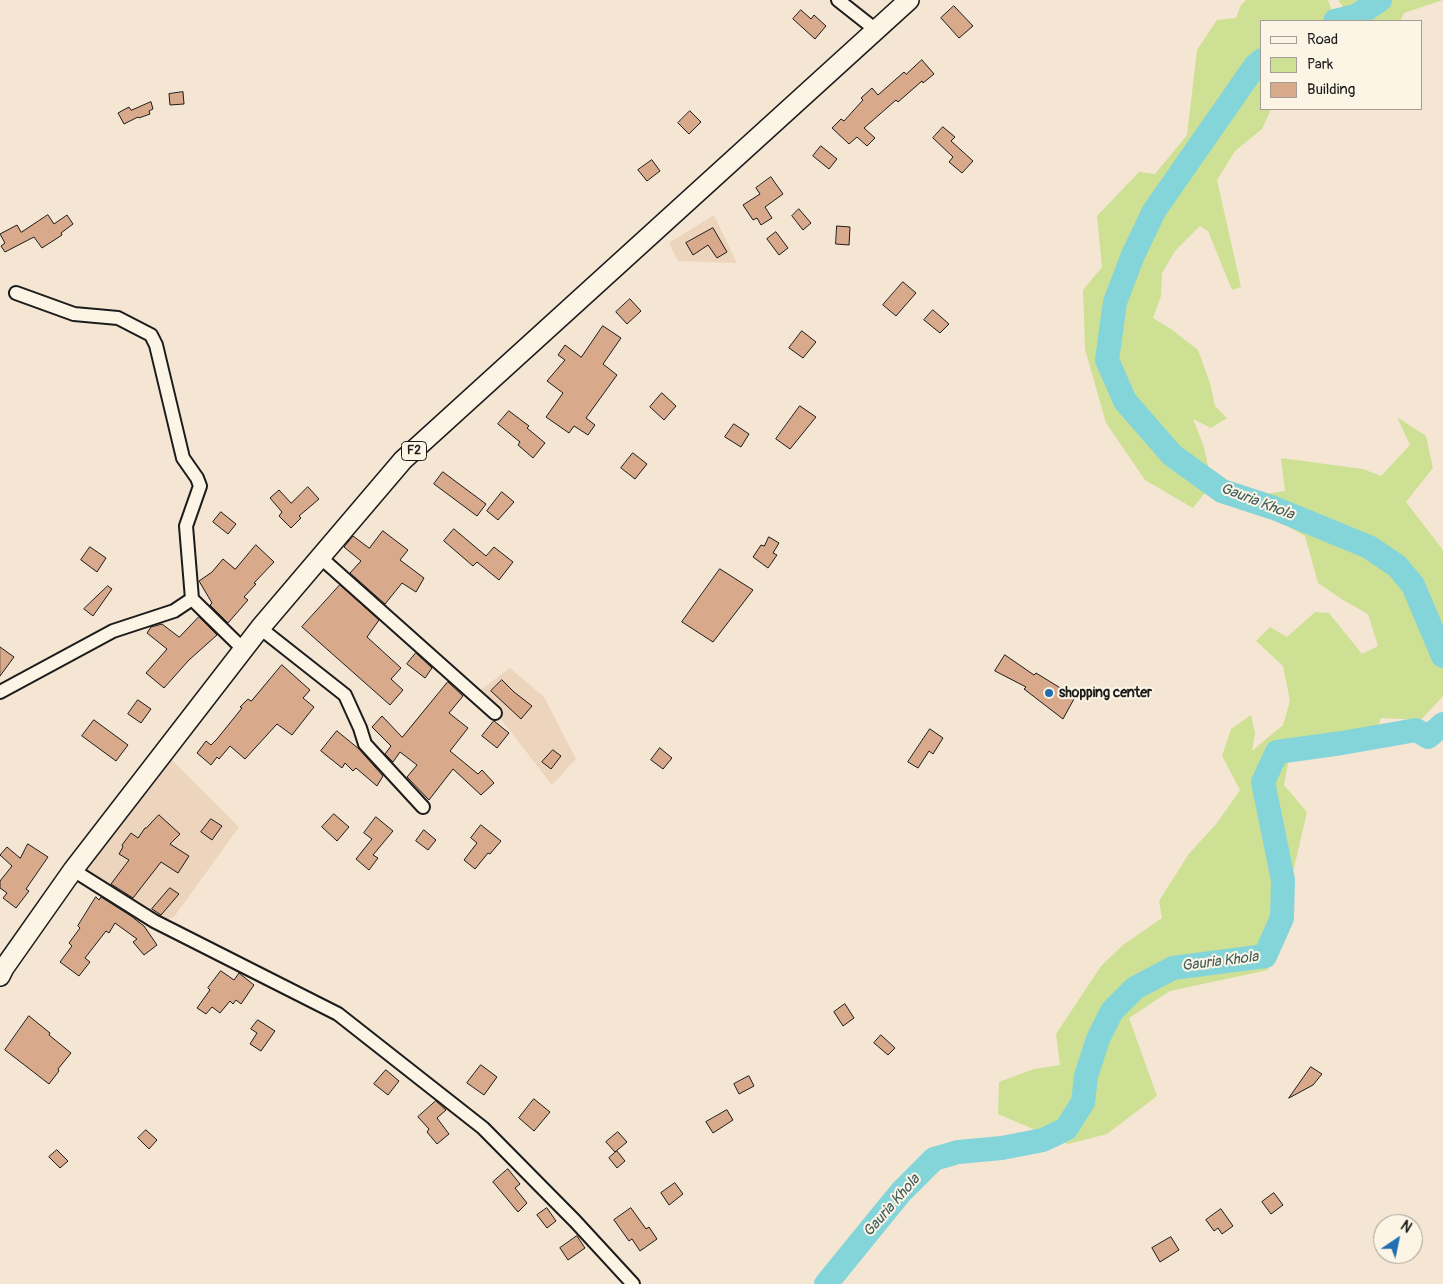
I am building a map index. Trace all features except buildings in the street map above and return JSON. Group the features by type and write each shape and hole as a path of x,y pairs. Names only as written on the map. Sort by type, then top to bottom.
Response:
{"main road":[{"name":"F2","path":"0,976 73,870 243,649 403,460 909,0"}],"street":[{"path":"838,0 876,30"},
{"path":"16,293 74,314 118,318 151,335 156,346 183,458 197,478 200,486 186,526 192,599 243,649"},
{"path":"320,557 495,713"},
{"path":"0,692 113,631 174,611 192,599"},
{"path":"260,628 345,695 365,744 423,807"},
{"path":"73,870 154,921 338,1014 483,1128 575,1221 633,1284"}],"shaded area":[{"path":"714,215 737,263 678,261 669,243"},
{"path":"510,668 544,697 576,759 552,785 479,691"},
{"path":"171,759 239,827 174,917 159,922 84,873"}],"green space":[{"path":"1246,0 1328,0 1334,16 1333,20 1260,20 1260,110 1271,110 1262,129 1235,151 1217,180 1241,287 1232,290 1208,231 1200,226 1175,251 1162,273 1161,296 1153,318 1198,350 1210,383 1215,406 1227,418 1211,428 1193,419 1204,447 1212,484 1193,508 1145,480 1106,423 1085,349 1083,290 1102,267 1097,216 1139,172 1155,174 1187,135 1197,50 1217,20 1236,18 1241,5"},
{"path":"1338,0 1443,0 1404,13 1400,20 1352,20"},
{"path":"1397,417 1426,436 1433,468 1406,502 1443,550 1443,696 1421,720 1381,718 1374,738 1334,732 1292,743 1284,785 1307,812 1268,970 1170,991 1129,1018 1157,1096 1107,1134 1068,1144 998,1114 999,1082 1034,1069 1060,1065 1056,1034 1101,966 1123,945 1162,918 1159,901 1188,855 1217,823 1240,790 1222,756 1231,729 1251,715 1255,733 1252,751 1283,725 1290,701 1283,666 1256,641 1270,627 1287,637 1315,612 1329,613 1362,654 1378,646 1368,614 1318,583 1305,536 1253,507 1265,494 1285,491 1281,458 1363,469 1381,476 1410,445"}],"waterway":[{"name":"Gauria Khola","path":"1339,20 1356,16 1380,0"},
{"name":"Gauria Khola","path":"1260,62 1255,66 1154,211 1133,255 1115,302 1107,360 1125,401 1172,455 1222,491 1274,508 1369,547 1397,566 1413,585 1443,656"},
{"name":"Gauria Khola","path":"826,1284 901,1192 934,1159 958,1152 1002,1148 1043,1140 1066,1129 1083,1102 1086,1076 1098,1039 1112,1011 1135,988 1173,968 1265,956 1282,918 1283,880 1263,782 1277,752 1416,730 1428,737 1443,724"}],"place":[{"name":"shopping center","path":"1049,693"}]}
